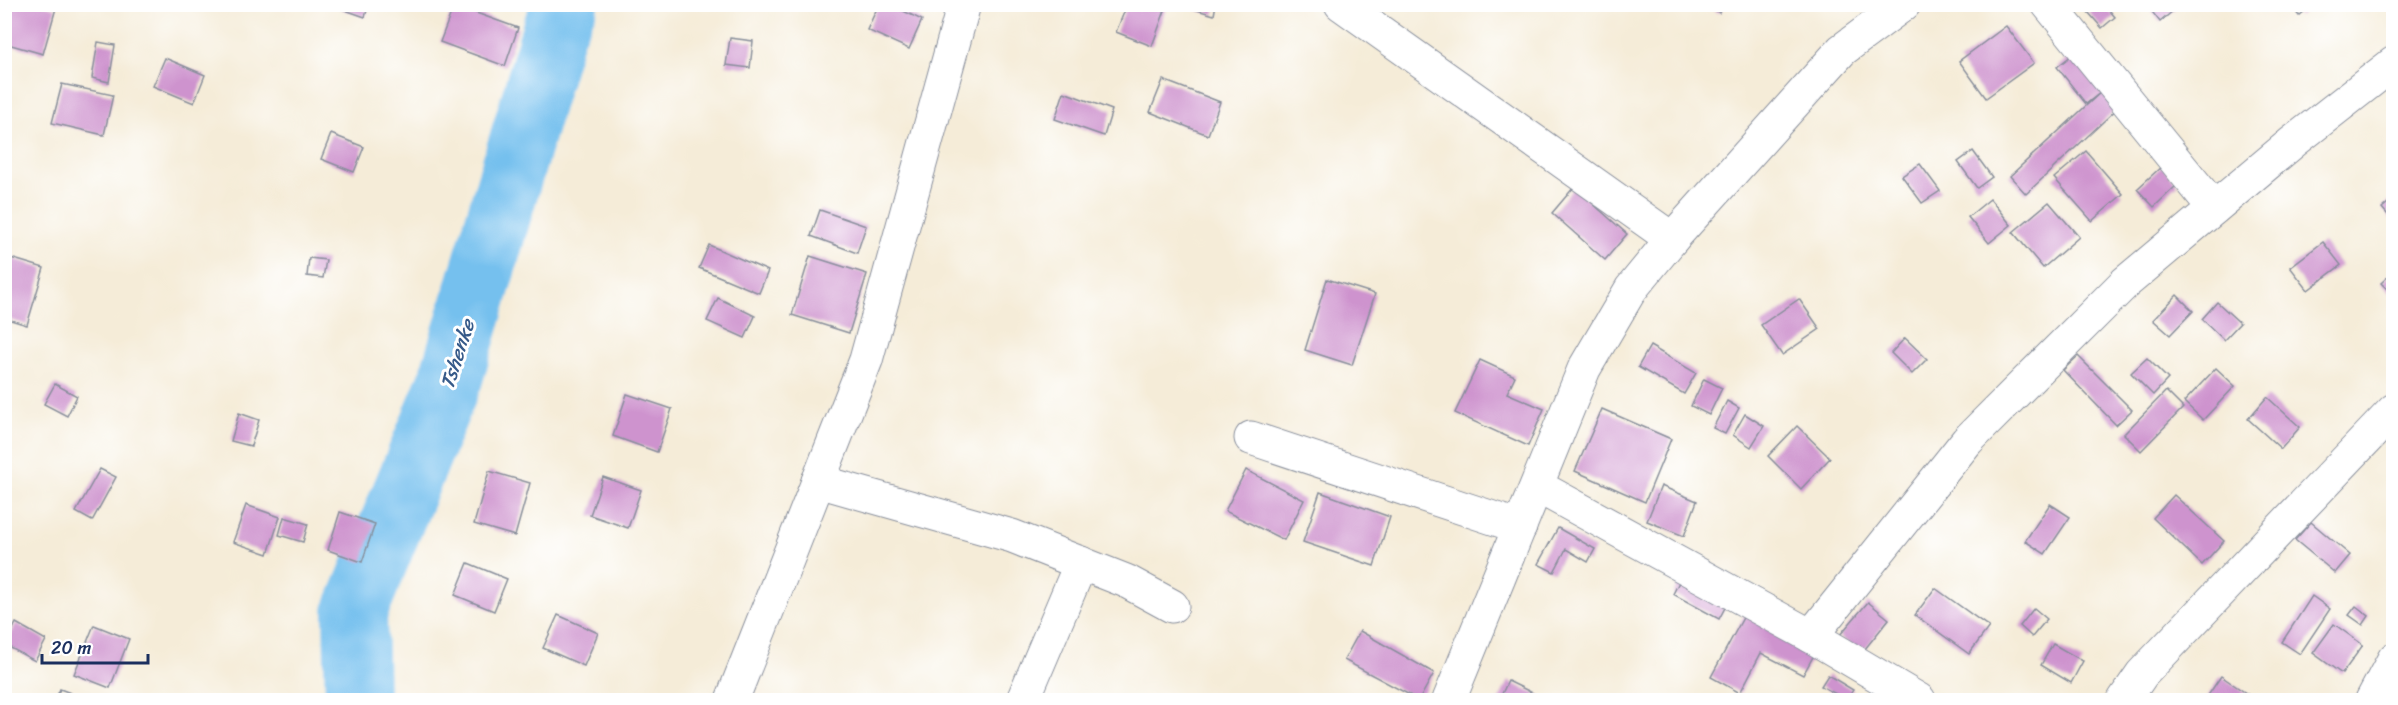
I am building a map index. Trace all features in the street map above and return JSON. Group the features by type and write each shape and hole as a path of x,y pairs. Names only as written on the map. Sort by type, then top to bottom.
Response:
{"street":[{"path":"732,700 866,360 964,4"},
{"path":"1341,4 1672,239"},
{"path":"1449,700 1584,369 1631,289 1672,239 1842,50 1904,4"},
{"path":"2048,4 2214,208"},
{"path":"1811,636 1967,441 2125,283 2293,142 2394,63"},
{"path":"2124,700 2142,674 2394,410"},
{"path":"1251,438 1520,527"},
{"path":"818,481 1012,536 1126,581 1172,606"},
{"path":"1537,486 1811,636 1919,700"},
{"path":"1023,700 1081,563"},
{"path":"2372,700 2394,659"}],"building":[{"path":"5,4 42,4 56,8 43,54 4,43"},
{"path":"328,4 369,4 365,17"},
{"path":"879,4 889,4 922,20 909,49 867,30"},
{"path":"1188,4 1216,4 1214,15 1187,7"},
{"path":"1707,4 1725,4 1719,13"},
{"path":"2096,4 2104,4 2115,17 2102,28 2088,12"},
{"path":"2146,4 2181,4 2160,22"},
{"path":"2289,4 2313,4 2299,16"},
{"path":"454,5 518,28 505,66 440,42"},
{"path":"1127,5 1167,5 1152,46 1116,32"},
{"path":"2006,26 2034,63 1986,98 1959,61"},
{"path":"730,38 753,41 750,68 726,65"},
{"path":"98,42 115,45 109,82 92,78"},
{"path":"2076,52 2121,105 2026,194 2010,176 2101,92 2086,104 2057,67"},
{"path":"165,58 205,75 194,103 153,86"},
{"path":"1163,80 1220,102 1208,135 1150,112"},
{"path":"62,84 113,95 104,135 52,123"},
{"path":"1064,92 1112,110 1104,136 1055,119"},
{"path":"331,134 364,147 354,172 321,159"},
{"path":"1973,151 1992,177 1977,188 1958,162"},
{"path":"2086,151 2123,194 2092,221 2054,178"},
{"path":"1920,164 1940,191 1922,203 1902,176"},
{"path":"2162,166 2178,184 2154,207 2137,189"},
{"path":"1574,187 1627,234 1605,260 1552,213"},
{"path":"2394,198 2394,222 2382,208"},
{"path":"1990,199 2011,225 1989,243 1968,217"},
{"path":"2049,202 2079,237 2043,268 2013,232"},
{"path":"820,210 866,226 857,253 811,236"},
{"path":"2323,242 2341,265 2308,290 2290,267"},
{"path":"709,245 768,271 759,293 699,268"},
{"path":"4,256 44,268 27,325 4,318"},
{"path":"810,256 867,274 849,333 792,315"},
{"path":"309,258 326,260 323,278 307,276"},
{"path":"2394,271 2394,296 2381,283"},
{"path":"1327,279 1375,294 1352,365 1305,350"},
{"path":"2177,295 2193,311 2170,335 2153,320"},
{"path":"718,298 755,316 745,338 707,321"},
{"path":"1799,299 1820,329 1782,355 1761,325"},
{"path":"2217,302 2240,323 2224,340 2202,319"},
{"path":"1905,338 1927,359 1912,374 1891,353"},
{"path":"1650,346 1696,373 1684,394 1638,367"},
{"path":"2078,356 2132,410 2116,425 2063,370"},
{"path":"2147,358 2168,379 2153,395 2131,373"},
{"path":"1480,360 1515,376 1507,393 1544,409 1528,446 1455,413"},
{"path":"2216,368 2235,386 2203,420 2184,402"},
{"path":"1704,379 1722,388 1709,415 1691,406"},
{"path":"55,384 77,396 67,416 44,404"},
{"path":"2166,391 2183,408 2141,451 2124,434"},
{"path":"627,394 672,409 657,452 613,436"},
{"path":"2267,397 2300,427 2281,449 2248,419"},
{"path":"1727,401 1739,408 1725,434 1713,428"},
{"path":"1602,409 1671,439 1645,502 1575,471"},
{"path":"239,413 259,420 251,446 231,441"},
{"path":"1745,414 1764,426 1751,447 1733,435"},
{"path":"1797,426 1830,458 1801,489 1768,456"},
{"path":"100,469 116,477 92,521 76,512"},
{"path":"1246,470 1304,500 1284,540 1225,511"},
{"path":"489,471 530,483 515,536 474,524"},
{"path":"603,477 641,490 628,528 590,515"},
{"path":"1661,486 1697,501 1684,536 1647,521"},
{"path":"1320,492 1390,517 1374,566 1303,542"},
{"path":"2174,495 2224,541 2202,565 2153,518"},
{"path":"2050,504 2070,517 2045,554 2025,541"},
{"path":"246,505 280,517 268,554 233,542"},
{"path":"340,512 375,524 362,562 328,550"},
{"path":"284,517 308,524 303,542 279,535"},
{"path":"2311,522 2350,555 2335,573 2295,540"},
{"path":"1558,528 1595,549 1588,562 1566,549 1554,572 1538,564"},
{"path":"468,563 507,579 494,611 455,595"},
{"path":"1682,576 1729,600 1719,619 1673,594"},
{"path":"1935,588 1989,627 1969,654 1915,615"},
{"path":"2312,596 2330,609 2300,654 2282,642"},
{"path":"1868,602 1889,619 1861,654 1839,636"},
{"path":"2356,606 2369,616 2363,625 2349,615"},
{"path":"2034,608 2047,619 2032,637 2020,626"},
{"path":"1745,614 1815,653 1803,675 1761,653 1740,693 1711,677"},
{"path":"558,615 598,633 584,666 543,648"},
{"path":"16,623 46,640 35,661 5,645"},
{"path":"2334,624 2363,645 2342,674 2313,653"},
{"path":"94,625 129,639 110,688 74,674"},
{"path":"1360,631 1434,673 1419,700 1344,660"},
{"path":"2053,644 2083,661 2071,683 2041,665"},
{"path":"1828,675 1853,690 1847,700 1821,686"},
{"path":"2221,676 2253,698 2252,700 2205,700"},
{"path":"1508,681 1547,700 1499,700"},
{"path":"60,689 89,700 55,700"}],"waterway":[{"name":"Tshenke","path":"357,700 355,613 451,378 554,29 566,4"}]}
